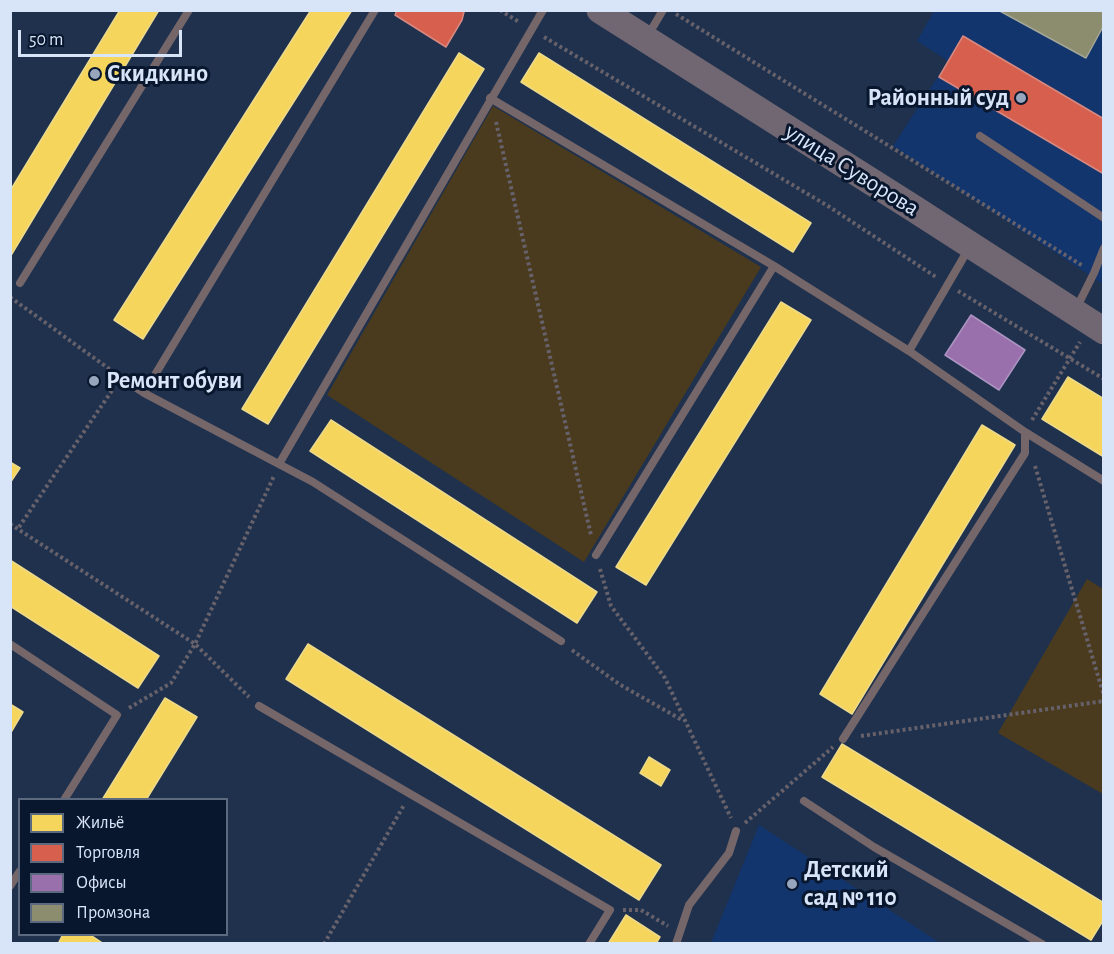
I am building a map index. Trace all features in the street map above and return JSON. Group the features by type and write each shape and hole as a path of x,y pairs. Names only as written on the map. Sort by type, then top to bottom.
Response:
{"main road":[{"name":"улица Суворова","path":"600,10 1090,322"}],"lane":[{"path":"20,283 189,10"},
{"path":"144,393 375,10"},
{"path":"279,464 543,10"},
{"path":"645,40 663,10"},
{"path":"490,98 774,266 909,351 1025,432 1104,481"},
{"path":"980,136 1104,218"},
{"path":"909,351 971,245"},
{"path":"1090,322 1094,273 1104,248"},
{"path":"596,555 774,266"},
{"path":"121,378 144,393 313,482 561,641"},
{"path":"843,739 1025,453 1025,432"},
{"path":"10,644 117,716 65,798"},
{"path":"259,706 610,910 589,944"},
{"path":"804,801 874,848 1042,944"},
{"path":"676,944 689,905 729,853 736,831"}],"path":[{"path":"500,10 828,206 947,285 1104,380"},
{"path":"671,10 1094,273"},
{"path":"490,98 596,555 611,606 665,678 736,831 843,739 1104,701"},
{"path":"10,297 121,378 19,527"},
{"path":"1090,322 1025,432 1104,696"},
{"path":"117,716 171,683 195,644 279,464"},
{"path":"10,524 19,527 195,644 259,706"},
{"path":"561,641 619,684 683,720"},
{"path":"324,944 411,794"},
{"path":"610,910 641,910 680,932"}],"shaded area":[{"path":"934,11 1103,11 1103,284 893,146 948,61 917,41"},
{"path":"493,106 761,267 584,562 327,395"},
{"path":"1087,579 1103,589 1103,794 998,733"},
{"name":"Детский сад № 110","path":"759,825 940,943 711,943"}],"building: Жильё":[{"path":"120,10 159,10 10,257 10,191"},
{"path":"311,10 352,10 143,339 114,320"},
{"path":"459,53 484,69 268,424 242,409"},
{"path":"539,53 811,223 793,252 521,82"},
{"path":"781,302 811,320 646,585 616,567"},
{"path":"1068,377 1104,399 1104,457 1042,419"},
{"path":"331,420 597,592 577,623 310,451"},
{"path":"982,425 1015,445 852,714 820,694"},
{"path":"10,462 20,468 10,483"},
{"path":"10,560 159,656 138,688 10,606"},
{"path":"308,644 661,865 639,900 286,679"},
{"path":"165,698 197,717 147,798 103,798"},
{"path":"10,704 23,712 10,734"},
{"path":"842,744 1104,903 1104,919 1091,940 822,777"},
{"path":"649,757 670,770 661,786 640,773"},
{"path":"626,915 660,937 656,944 608,944"},
{"path":"62,936 92,936 104,944 58,944"}],"building: Торговля":[{"path":"397,10 464,10 464,12 462,20 446,47 395,15"},
{"name":"Районный суд","path":"963,36 1104,119 1104,174 939,77"}],"building: Офисы":[{"path":"971,315 1025,350 999,390 945,355"}],"building: Промзона":[{"path":"998,10 1103,10 1104,25 1086,58"}],"place":[{"name":"Скидкино","path":"95,74"},
{"name":"Районный суд","path":"1021,98"},
{"name":"Ремонт обуви","path":"94,381"},
{"name":"Детский сад № 110","path":"792,884"}]}
